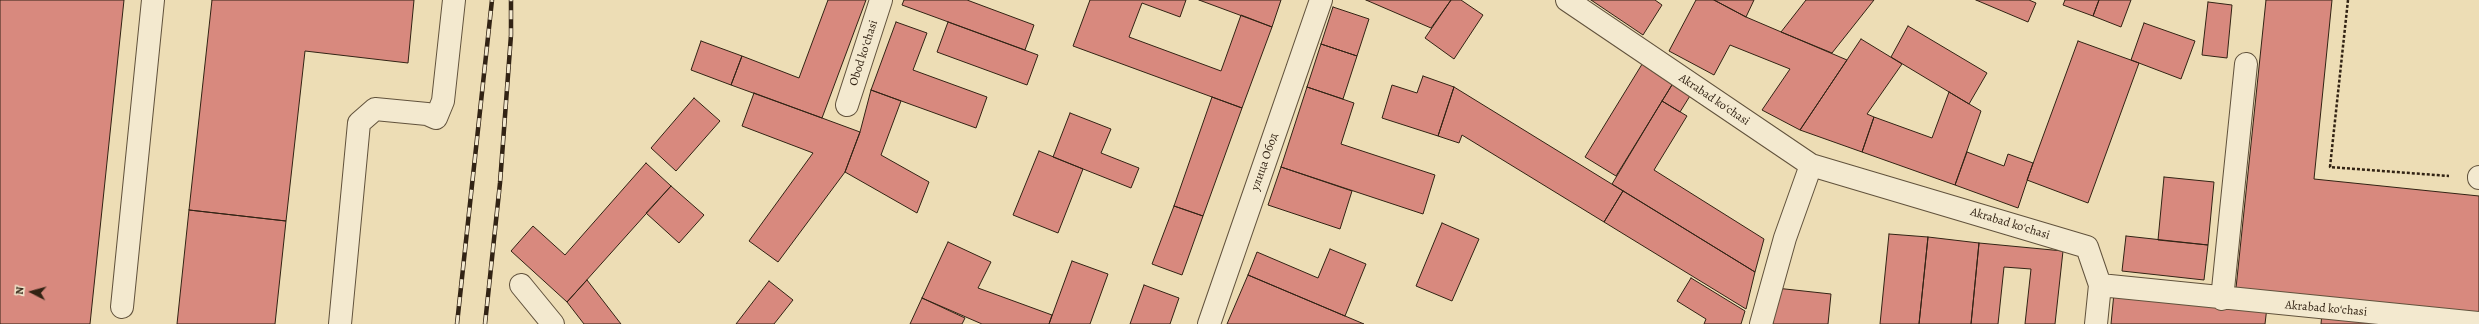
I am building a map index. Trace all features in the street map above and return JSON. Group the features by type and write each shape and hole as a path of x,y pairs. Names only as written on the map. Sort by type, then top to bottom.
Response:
{"street":[{"path":"122,307 153,0"},
{"path":"340,324 359,122 375,109 427,114 436,118 443,101 454,0"},
{"name":"Obod koʻchasi","path":"847,105 881,0"},
{"name":"улица Обод","path":"1208,324 1321,0"},
{"name":"Akrabad koʻchasi","path":"1566,0 1811,165 2087,247 2100,285 2222,299 2307,315 2479,323"},
{"path":"2222,299 2246,64"},
{"path":"1761,324 1785,238 1811,165"},
{"path":"521,284 553,324"},
{"path":"2096,324 2100,285"}],"path":[{"path":"2348,0 2330,167 2479,178"}],"building":[{"path":"0,0 124,0 90,324 0,324"},
{"path":"212,0 414,0 408,63 305,51 286,221 189,210"},
{"path":"828,0 866,0 822,118 731,85 742,56 799,78"},
{"path":"904,0 967,0 1034,25 1025,50 902,5"},
{"path":"1090,0 1186,0 1180,17 1142,3 1129,37 1221,71 1241,15 1272,27 1242,108 1073,46"},
{"path":"1199,0 1281,0 1272,27"},
{"path":"1366,0 1451,0 1431,28"},
{"path":"1451,0 1461,0 1483,15 1454,59 1425,38"},
{"path":"1591,0 1655,0 1662,5 1643,35"},
{"path":"1696,0 1714,0 1746,17 1847,60 1800,130 1762,110 1790,69 1730,45 1714,75 1669,51"},
{"path":"1714,0 1754,0 1746,17"},
{"path":"1806,0 1874,0 1832,53 1781,32"},
{"path":"1976,0 2029,0 2036,3 2028,22"},
{"path":"2065,0 2099,0 2093,16 2063,5"},
{"path":"2099,0 2131,0 2121,27 2093,16"},
{"path":"2266,0 2332,0 2314,179 2479,196 2479,313 2236,288"},
{"path":"2208,2 2232,5 2227,58 2202,55"},
{"path":"1333,7 1369,19 1357,56 1321,44"},
{"path":"896,22 927,33 913,70 987,97 976,128 871,90"},
{"path":"948,22 1038,55 1027,85 937,52"},
{"path":"2144,23 2195,41 2181,79 2131,60"},
{"path":"1908,26 1987,73 1969,104 1891,57"},
{"path":"1861,39 1902,64 1867,114 1874,117 1862,152 1800,130"},
{"path":"701,41 742,56 731,85 691,70"},
{"path":"2078,41 2139,63 2088,203 2027,180"},
{"path":"1321,44 1357,56 1343,99 1307,87"},
{"path":"1644,61 1675,80 1616,176 1585,157"},
{"path":"1423,76 1454,87 1438,136 1382,118 1392,85 1417,93"},
{"path":"1675,80 1693,91 1680,112 1662,101"},
{"path":"1307,87 1354,103 1341,144 1435,175 1423,214 1281,167"},
{"path":"1454,87 1623,191 1604,222 1462,135 1459,143 1438,136"},
{"path":"871,90 901,101 881,155 929,182 917,213 845,172 860,132"},
{"path":"1949,92 1981,111 1955,185 1862,152 1874,117 1932,138"},
{"path":"754,93 860,132 845,172 778,262 749,241 813,153 742,126"},
{"path":"1212,97 1242,108 1203,216 1174,206"},
{"path":"694,98 720,121 676,171 651,148"},
{"path":"1662,101 1687,116 1654,170 1764,239 1755,272 1612,184"},
{"path":"1070,113 1111,129 1101,153 1139,168 1131,188 1053,157"},
{"path":"1039,151 1083,169 1058,233 1013,215"},
{"path":"1967,152 2004,166 2008,154 2033,163 2018,208 1955,185"},
{"path":"646,163 671,186 567,302 511,251 533,226 565,255"},
{"path":"1281,167 1352,191 1340,229 1268,205"},
{"path":"2164,177 2214,182 2208,245 2158,240"},
{"path":"671,186 704,215 679,243 646,213"},
{"path":"1623,191 1755,272 1746,309 1604,222"},
{"path":"1174,206 1203,216 1182,275 1152,264"},
{"path":"189,210 286,221 275,324 177,324"},
{"path":"1442,223 1479,239 1452,301 1416,286"},
{"path":"1889,234 1928,237 1919,324 1880,324"},
{"path":"2126,236 2208,245 2204,280 2122,271"},
{"path":"1928,237 1979,243 1971,324 1919,324"},
{"path":"948,242 991,262 978,288 1052,315 1049,324 982,324 922,298"},
{"path":"1979,243 2063,251 2055,324 2025,324 2031,269 2004,267 1998,324 1971,324"},
{"path":"1330,249 1366,264 1345,316 1248,275 1257,252 1318,278"},
{"path":"1072,261 1108,274 1090,324 1049,324"},
{"path":"1248,275 1345,316 1364,324 1227,324"},
{"path":"1691,278 1745,311 1741,324 1704,324 1706,319 1677,301"},
{"path":"587,280 621,324 584,324 567,302"},
{"path":"769,281 793,300 774,324 736,324"},
{"path":"1144,285 1179,298 1170,324 1130,324"},
{"path":"1776,288 1831,294 1828,324 1773,324"},
{"path":"2114,293 2267,307 2265,324 2111,324"},
{"path":"922,298 965,318 962,324 910,324"},
{"path":"2322,313 2446,324 2321,324"}],"railway":[{"path":"457,324 492,0"},
{"path":"485,324 500,183 511,35 511,0"}]}
